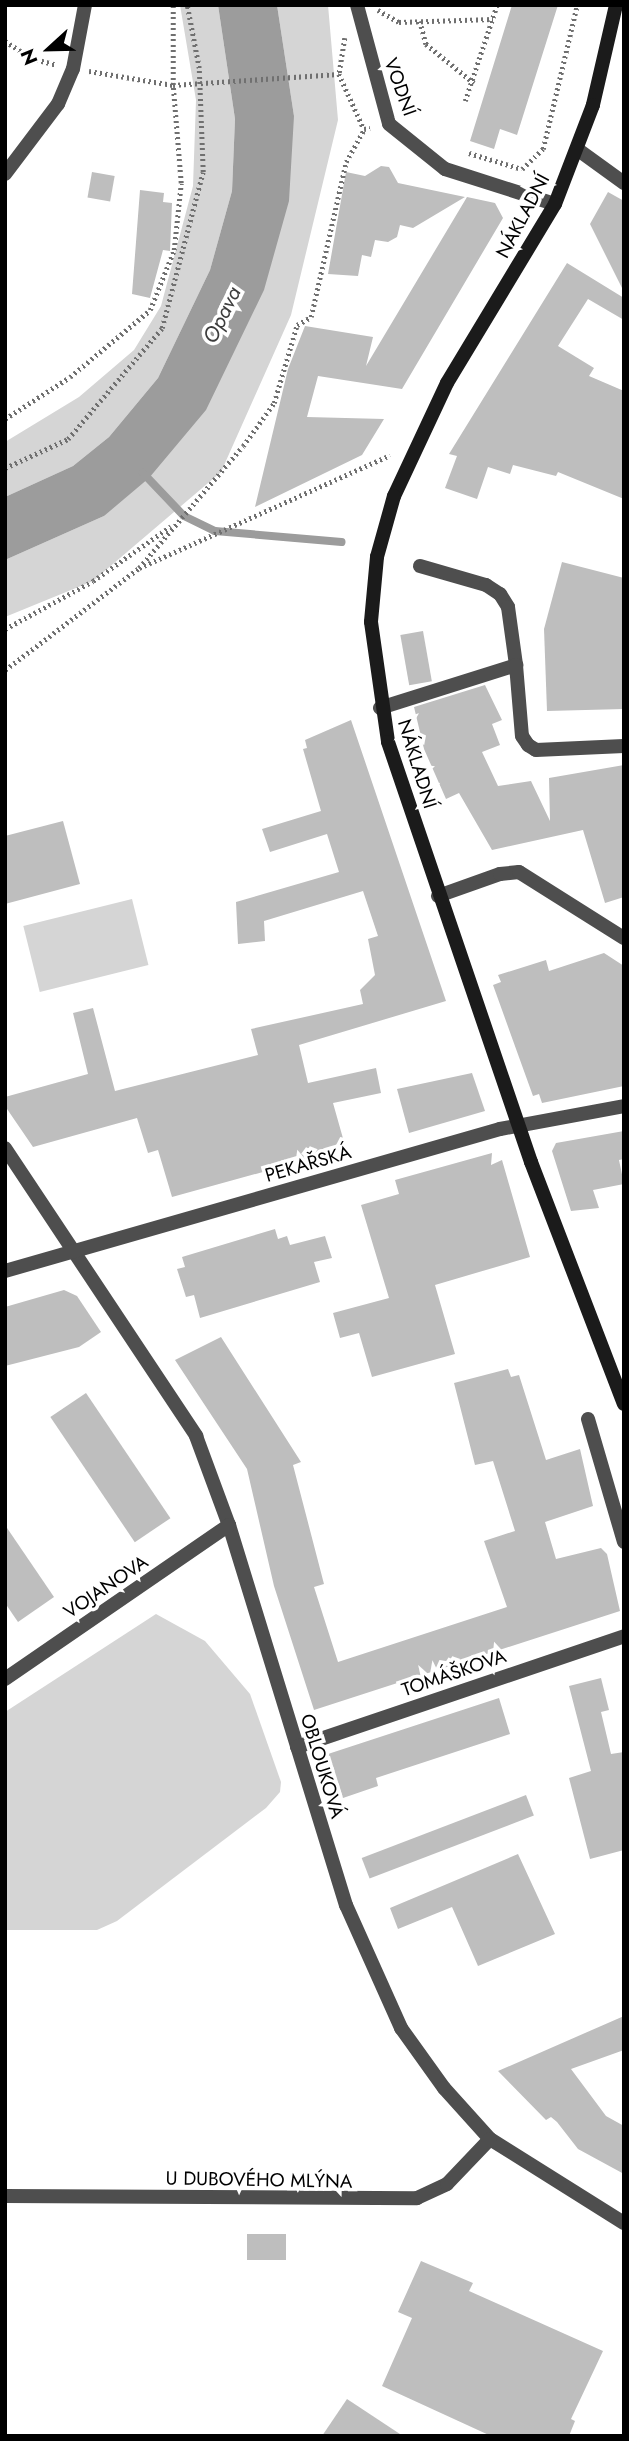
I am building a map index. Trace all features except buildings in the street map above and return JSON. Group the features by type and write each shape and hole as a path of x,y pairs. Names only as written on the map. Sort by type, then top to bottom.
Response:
{"street":[{"path":"5,174 58,104 73,69 85,5"},
{"name":"VODNÍ","path":"357,5 389,124 444,169 555,204"},
{"name":"NÁKLADNÍ","path":"616,5 599,83 555,204 414,445 385,524 373,587 371,622 380,708 438,896 518,1126 624,1404"},
{"path":"577,149 624,183"},
{"path":"420,566 486,585 500,594 508,607 522,736 528,746 536,750 624,746"},
{"path":"380,708 516,665"},
{"path":"438,896 500,874 519,872 624,938"},
{"name":"PEKAŘSKÁ","path":"5,1271 518,1126 624,1106"},
{"name":"OBLOUKOVÁ","path":"5,1148 196,1436 229,1525 346,1905 378,1981 422,2058 490,2140 624,2223"},
{"path":"588,1419 624,1542"},
{"name":"VOJANOVA","path":"5,1679 229,1525"},
{"name":"TOMÁŠKOVA","path":"297,1748 624,1636"},
{"name":"U DUBOVÉHO MLÝNA","path":"5,2196 399,2200 425,2195 447,2184 490,2140"}],"path":[{"path":"5,419 70,377 150,310 174,250 181,184 173,85 173,5"},
{"path":"5,468 68,439 162,328 202,172 199,68 187,5"},
{"path":"465,101 474,83 497,5"},
{"path":"462,151 522,169 543,149 577,5"},
{"path":"372,6 399,22 493,19"},
{"path":"372,6 375,21"},
{"path":"420,21 426,44 474,83"},
{"path":"5,41 31,58 73,69 173,85 339,74 363,129"},
{"path":"363,129 389,124"},
{"path":"139,568 274,403 297,325 311,317 346,162 363,129"},
{"path":"5,670 139,568 252,515 414,445"},
{"path":"5,629 93,581 178,522"}],"shaded area":[{"path":"180,5 218,5 235,119 232,191 210,270 158,378 109,437 73,466 5,497 5,442 79,397 134,350 161,306 193,186 196,100"},
{"path":"277,5 328,5 338,120 291,315 221,472 93,581 5,617 5,560 104,516 294,116"},
{"path":"132,899 148,965 40,992 23,926"},
{"path":"156,1614 205,1641 250,1694 281,1782 280,1792 266,1808 117,1921 97,1930 5,1930 5,1712"}],"water":[{"name":"Opava","path":"218,5 277,5 294,116 289,201 264,290 206,410 149,478 104,516 5,560 5,497 73,466 109,437 158,378 210,270 232,191 235,119"}],"waterway":[{"path":"143,473 184,516 215,531 342,542"}]}
